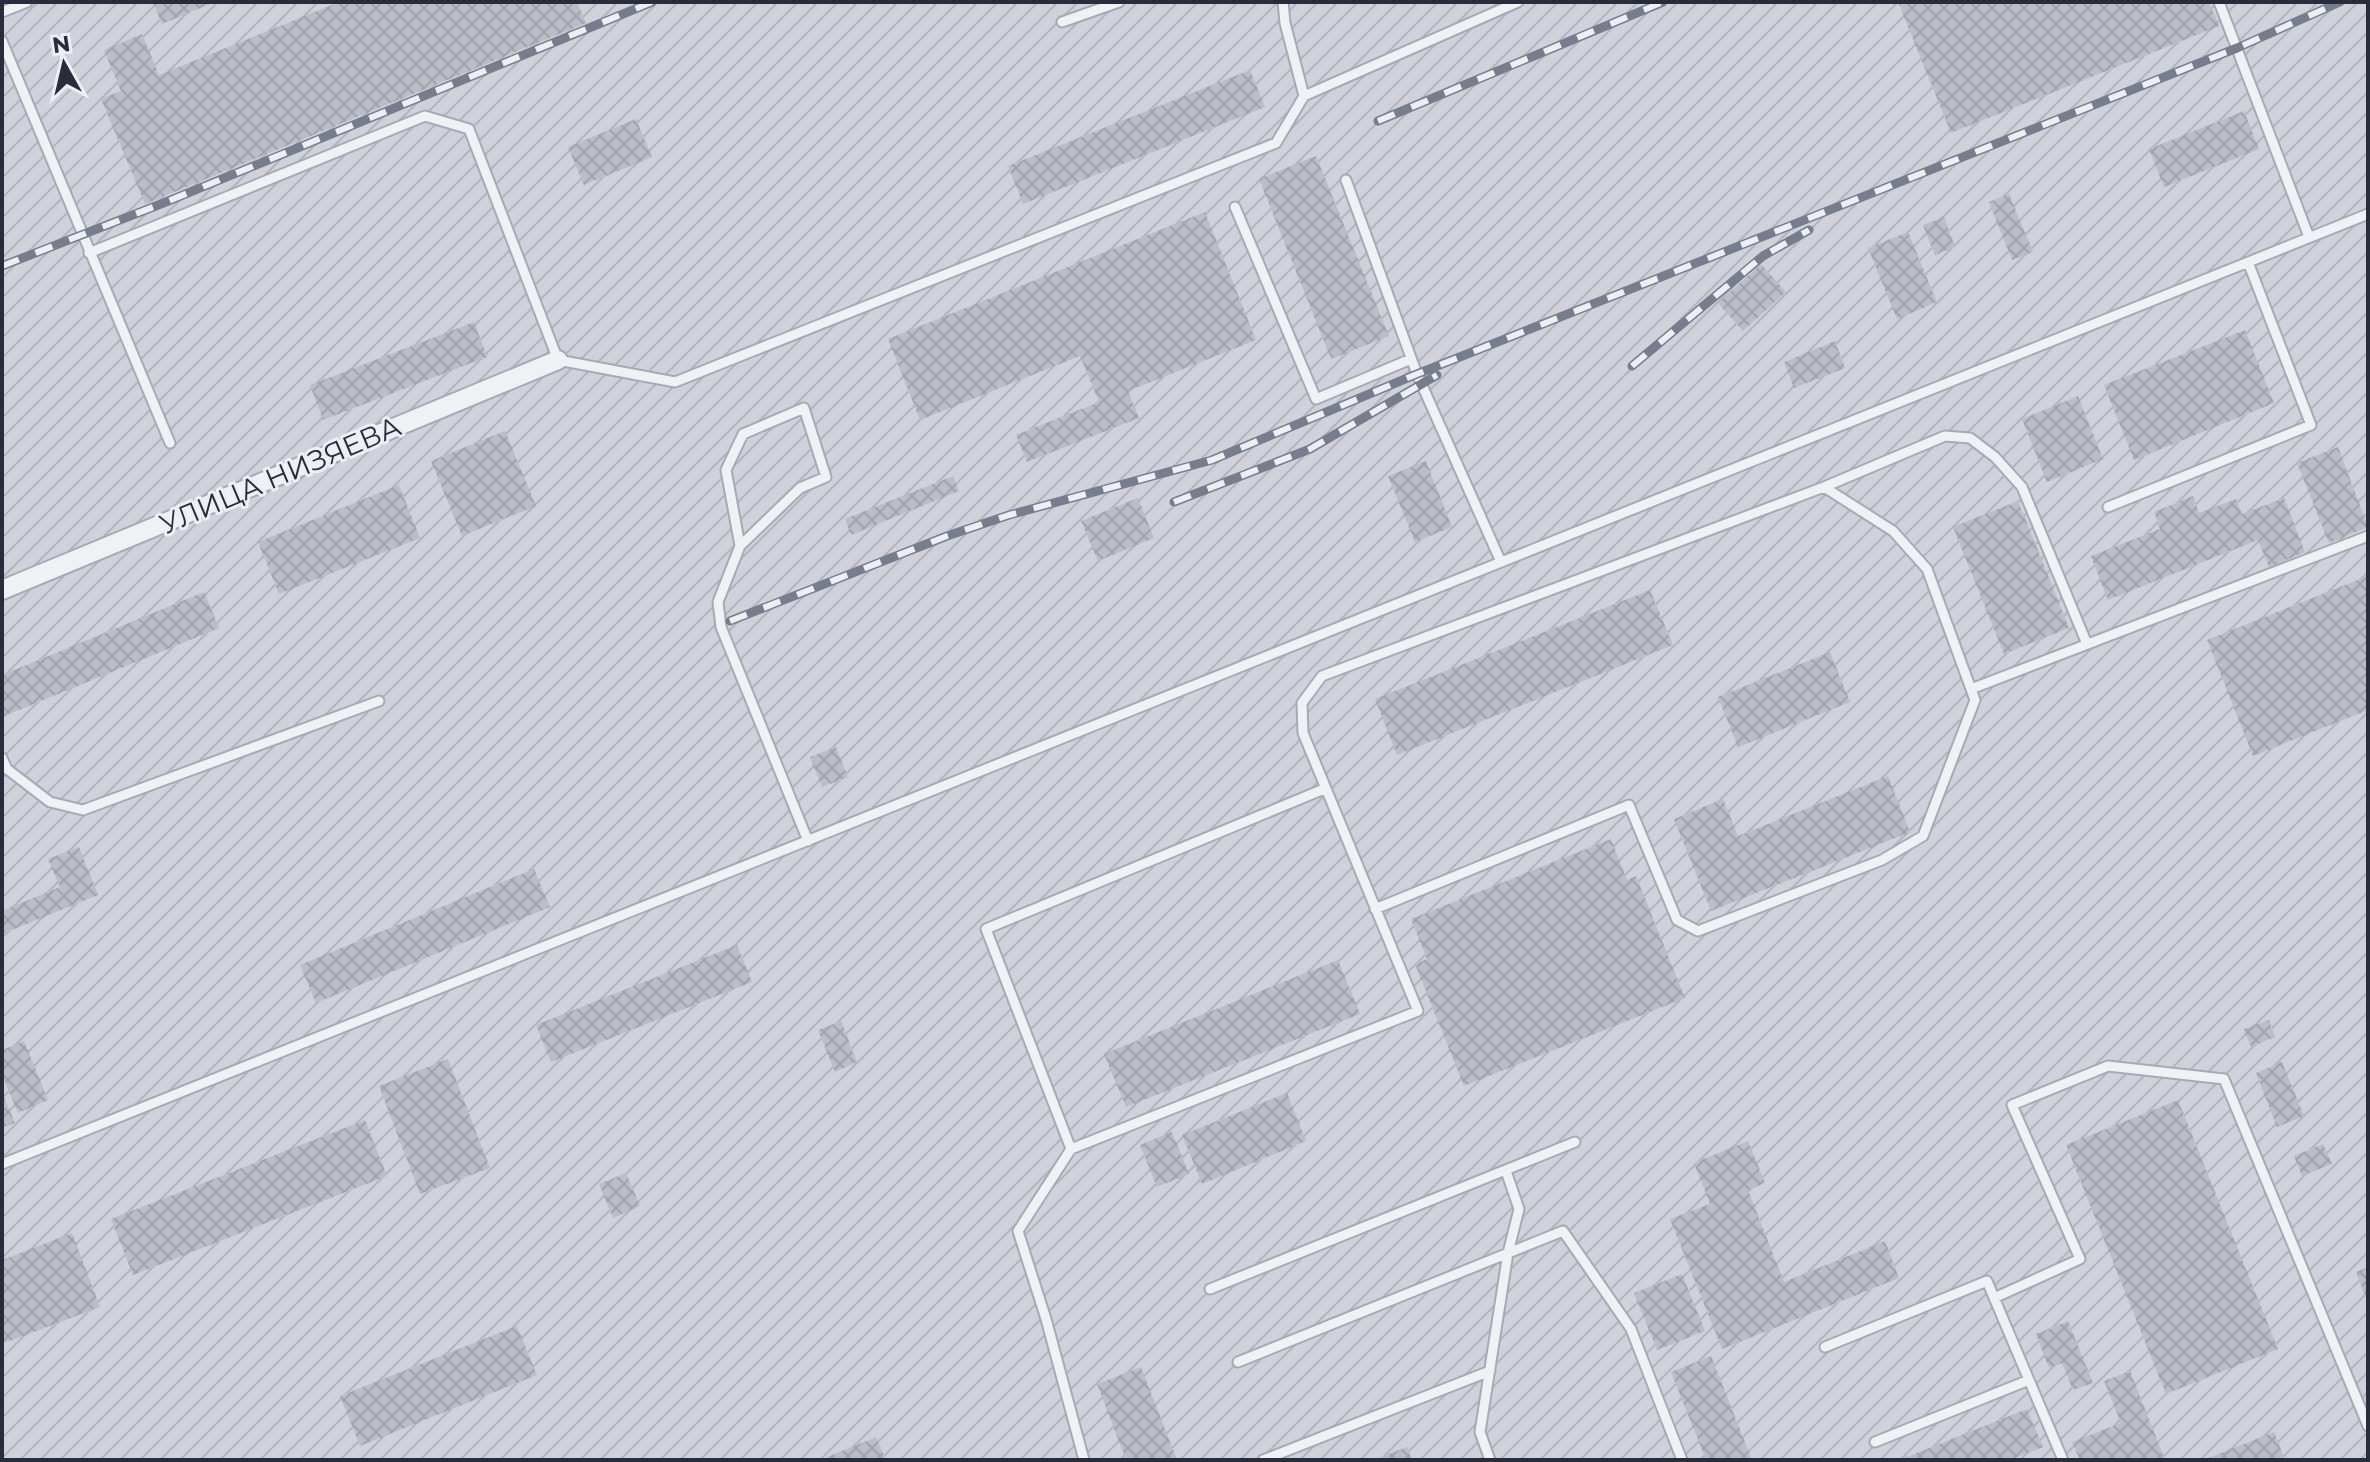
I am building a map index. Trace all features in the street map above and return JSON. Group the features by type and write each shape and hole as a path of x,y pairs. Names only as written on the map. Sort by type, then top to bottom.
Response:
{"street":[{"name":"УЛИЦА НИЗЯЕВА","path":"2,590 558,360"}],"lane":[{"path":"2,12 27,2"},
{"path":"1062,22 1119,2"},
{"path":"1283,2 1285,23 1304,96"},
{"path":"89,253 425,116 469,129 558,360 675,382 1276,143 1304,96 1518,2"},
{"path":"2219,2 2309,237"},
{"path":"2,41 170,443"},
{"path":"1346,180 1411,359 1501,562"},
{"path":"1235,207 1316,399 1411,359"},
{"path":"2,1164 2368,214"},
{"path":"2108,507 2311,425 2248,262"},
{"path":"740,546 726,470 743,434 804,408 826,477 800,488 740,546 718,602 721,627 808,841"},
{"path":"1084,1460 1046,1319 1018,1231 1071,1149 1418,1011 1303,733 1302,703 1322,676 1824,487 1945,436 1970,438 1995,457 2022,487 2087,644"},
{"path":"1375,909 1629,805 1677,920 1698,931 1882,860 1923,836 1975,700 1927,569 1893,531 1824,487"},
{"path":"1971,689 2368,536"},
{"path":"2,758 7,769 50,802 83,810 379,701"},
{"path":"1071,1149 986,929 1324,789"},
{"path":"1994,1298 2080,1259 2012,1105 2108,1066 2224,1079 2368,1426"},
{"path":"1210,1289 1575,1142"},
{"path":"1490,1460 1480,1432 1508,1253 1519,1209 1506,1171"},
{"path":"1238,1362 1563,1231 1631,1329 1682,1460"},
{"path":"1825,1347 1987,1281 2063,1460"},
{"path":"1263,1460 1490,1371"},
{"path":"1875,1442 2029,1380"}],"shaded area":[{"path":"2,2 2368,2 2368,1460 2,1460"}],"building":[{"path":"153,2 215,2 162,24"},
{"path":"339,2 577,2 586,23 145,204 101,99 121,91 104,50 142,34 159,75"},
{"path":"1898,2 2209,2 2219,26 1951,133"},
{"path":"1250,70 1265,107 1023,204 1008,166"},
{"path":"2244,111 2259,149 2164,187 2149,149"},
{"path":"636,119 652,157 584,185 568,147"},
{"path":"1316,156 1389,336 1331,359 1259,179"},
{"path":"2009,194 2033,252 2012,260 1989,202"},
{"path":"1205,212 1256,340 1128,391 1139,418 1027,462 1016,435 1099,402 1080,356 920,420 888,339"},
{"path":"1944,217 1955,247 1935,255 1923,225"},
{"path":"1908,232 1937,302 1897,319 1868,248"},
{"path":"1761,264 1786,292 1743,331 1718,303"},
{"path":"474,322 487,357 323,420 310,385"},
{"path":"2245,330 2274,403 2134,460 2104,385"},
{"path":"1835,341 1845,368 1794,388 1784,362"},
{"path":"2078,396 2103,459 2047,482 2022,419"},
{"path":"505,431 536,506 462,536 431,461"},
{"path":"2338,447 2368,527 2329,543 2297,463"},
{"path":"1426,461 1452,527 1415,542 1388,476"},
{"path":"953,476 959,491 851,535 845,519"},
{"path":"399,485 420,538 279,594 258,542"},
{"path":"2193,496 2199,513 2236,499 2242,514 2284,498 2305,552 2269,567 2258,540 2108,600 2091,556 2160,529 2154,512"},
{"path":"1138,498 1154,538 1098,561 1081,521"},
{"path":"2018,501 2069,628 2004,654 1953,527"},
{"path":"2368,576 2368,710 2253,756 2207,640"},
{"path":"1650,590 1673,645 1397,755 1375,699"},
{"path":"204,592 219,628 2,717 2,675"},
{"path":"1830,652 1850,702 1738,747 1718,697"},
{"path":"836,747 848,777 822,787 810,757"},
{"path":"1888,776 1910,832 1711,911 1674,819 1723,799 1738,836"},
{"path":"1611,839 1627,880 1636,876 1685,998 1464,1086 1415,964 1427,959 1411,919"},
{"path":"79,847 98,895 2,934 2,911 60,887 48,859"},
{"path":"534,869 550,907 316,1003 300,965"},
{"path":"737,945 752,982 551,1062 536,1025"},
{"path":"1338,960 1360,1014 1126,1107 1104,1054"},
{"path":"2269,1020 2275,1037 2251,1047 2244,1029"},
{"path":"841,1021 857,1062 835,1072 818,1030"},
{"path":"24,1041 48,1100 18,1113 2,1075 2,1050"},
{"path":"448,1059 490,1168 420,1194 379,1086"},
{"path":"2282,1062 2304,1116 2277,1127 2256,1073"},
{"path":"2,1092 15,1123 2,1128"},
{"path":"1287,1093 1306,1141 1202,1184 1182,1135"},
{"path":"2178,1100 2278,1349 2166,1394 2066,1145"},
{"path":"365,1120 387,1176 133,1275 111,1219"},
{"path":"1172,1132 1189,1174 1157,1187 1140,1145"},
{"path":"1748,1141 1765,1183 1748,1190 1784,1282 1885,1241 1899,1278 1722,1349 1670,1219 1710,1204 1694,1163"},
{"path":"2323,1144 2332,1164 2302,1176 2294,1156"},
{"path":"626,1173 640,1206 613,1218 599,1184"},
{"path":"72,1233 100,1307 2,1344 2,1260"},
{"path":"2368,1267 2368,1303 2356,1272"},
{"path":"1682,1274 1705,1331 1657,1350 1634,1293"},
{"path":"2068,1321 2093,1383 2073,1390 2062,1363 2049,1368 2036,1334"},
{"path":"517,1326 537,1375 360,1446 340,1396"},
{"path":"1711,1356 1752,1460 1706,1460 1671,1372"},
{"path":"1141,1367 1177,1460 1126,1460 1097,1384"},
{"path":"2130,1371 2165,1460 2080,1460 2072,1442 2121,1423 2104,1381"},
{"path":"2027,1409 2043,1447 2010,1460 1899,1460"},
{"path":"2274,1432 2285,1460 2203,1460"},
{"path":"876,1437 886,1460 820,1460"},
{"path":"1407,1447 1412,1460 1373,1460"}],"railway":[{"path":"2,266 166,202 652,2"},
{"path":"1378,121 1663,2"},
{"path":"730,621 1009,515 1212,460 1417,374 2237,48 2340,2"},
{"path":"1632,366 1763,256 1809,230"},
{"path":"1174,502 1310,449 1437,375"}]}
